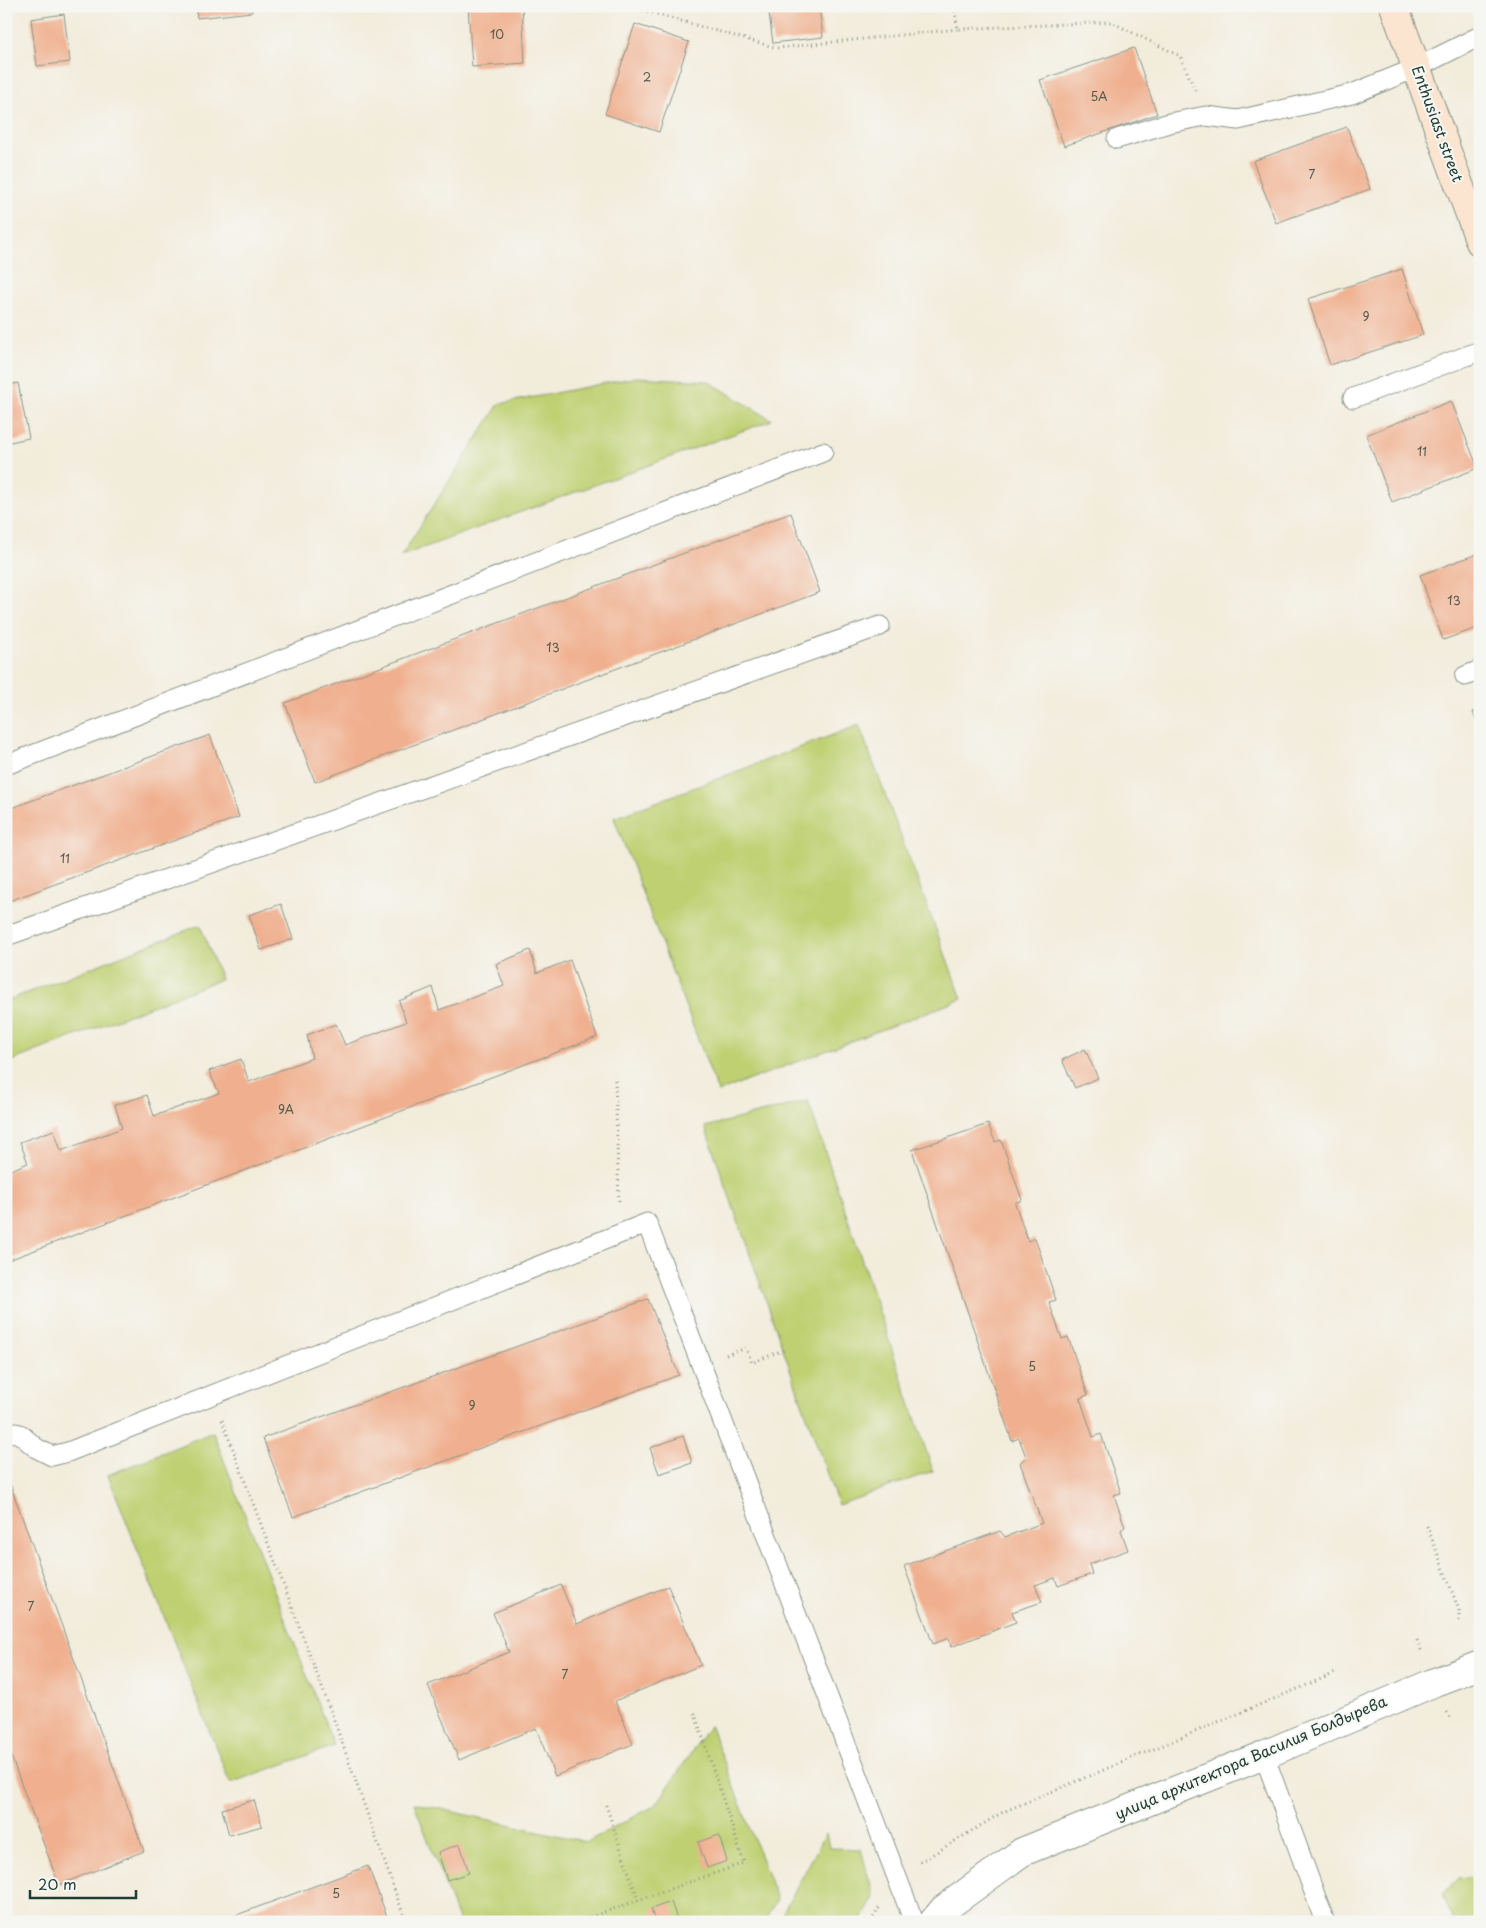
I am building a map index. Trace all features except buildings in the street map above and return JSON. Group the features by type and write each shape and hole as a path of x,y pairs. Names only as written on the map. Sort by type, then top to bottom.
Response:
{"main road":[{"name":"Enthusiast street","path":"1394,6 1480,242"}],"street":[{"name":"улица архитектора Василия Болдырева","path":"939,1915 1022,1852 1264,1755 1435,1682 1480,1665"}],"lane":[{"path":"1117,139 1169,123 1206,116 1238,120 1352,94 1416,68 1480,36"},
{"path":"1353,398 1480,351"},
{"path":"6,765 823,452"},
{"path":"6,936 880,626"},
{"path":"6,1431 20,1434 36,1448 52,1456 68,1452 647,1223 898,1875 914,1922"},
{"path":"1264,1755 1325,1922"}],"path":[{"path":"628,6 777,48 958,29 1111,22 1180,56 1206,116"},
{"path":"954,6 958,29"},
{"path":"702,1364 746,1348 752,1363 784,1350"},
{"path":"212,1395 330,1709 406,1922"},
{"path":"1427,1526 1459,1610 1459,1624"},
{"path":"871,1922 898,1875 1003,1812 1338,1672"},
{"path":"576,1922 744,1863 694,1711"},
{"path":"606,1805 638,1900"}],"green space":[{"path":"637,377 708,381 772,420 401,556 499,404"},
{"path":"859,725 962,999 718,1092 614,818"},
{"path":"200,925 221,979 6,1063 6,1001"},
{"path":"808,1101 933,1471 838,1505 705,1127"},
{"path":"213,1432 334,1746 230,1783 108,1475"},
{"path":"710,1725 777,1899 764,1922 459,1922 414,1803 587,1842 656,1805"},
{"path":"826,1833 829,1848 861,1849 874,1897 861,1922 778,1922"},
{"path":"1480,1875 1480,1922 1453,1922 1443,1894 1459,1878"}]}
